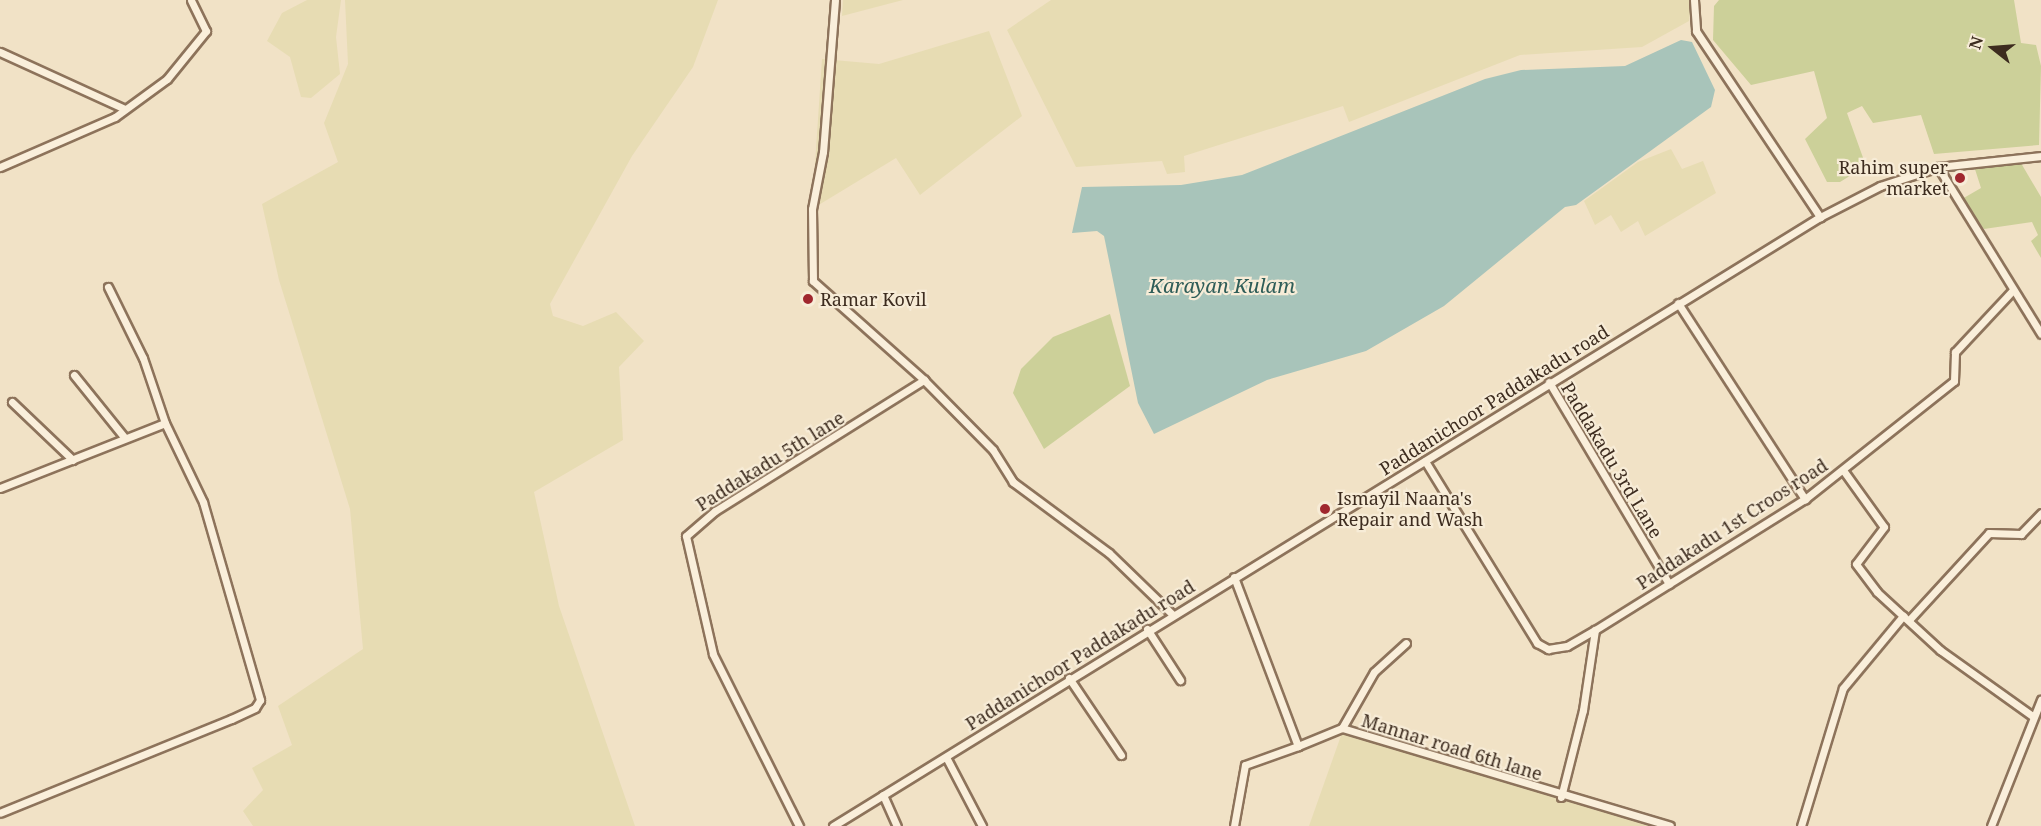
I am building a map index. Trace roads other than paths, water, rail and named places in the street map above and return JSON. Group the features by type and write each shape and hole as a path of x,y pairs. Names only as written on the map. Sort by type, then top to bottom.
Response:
{"street":[{"path":"0,167 125,110 167,79 197,45 206,31 191,0"},
{"path":"835,0 823,152 812,209 813,281 924,380 993,450 1013,482 1109,553 1173,614"},
{"path":"1694,0 1696,31 1820,217"},
{"path":"0,52 125,110"},
{"name":"Paddanichoor Paddakadu road","path":"833,826 1148,629 1820,217 1880,186 1938,167 2041,156"},
{"path":"1938,167 2041,334"},
{"path":"0,813 231,719 255,708 260,700 203,502 165,423 143,358 108,287"},
{"name":"Paddakadu 1st Croos road","path":"1425,461 1538,643 1548,649 1567,646 1804,499 1843,470 1954,381 1955,352 2013,290"},
{"path":"1678,303 1804,499"},
{"path":"74,375 124,437"},
{"name":"Paddakadu 5th lane","path":"799,826 713,654 686,536 715,511 924,380"},
{"name":"Paddakadu 3rd Lane","path":"1549,382 1669,584"},
{"path":"12,402 73,460"},
{"path":"0,488 73,460 124,437 165,423"},
{"path":"1843,470 1884,527 1856,564 1906,618 2031,715"},
{"path":"1801,826 1843,688 1906,618 1989,533 2021,534 2041,513"},
{"path":"1234,577 1298,746"},
{"path":"1148,629 1180,680"},
{"path":"1561,796 1583,710 1595,630"},
{"path":"1342,728 1374,672 1406,643"},
{"path":"1069,678 1121,755"},
{"path":"1991,826 2031,715 2041,700"},
{"name":"Mannar road 6th lane","path":"1234,826 1245,765 1342,728 1561,796 1670,826"},
{"path":"946,757 982,826"},
{"path":"883,795 897,826"}],"water":[{"name":"Karayan Kulam","path":"1681,40 1692,42 1715,90 1711,107 1576,205 1565,207 1444,306 1366,351 1267,380 1154,434 1138,403 1104,236 1097,231 1072,233 1082,187 1181,185 1242,175 1485,79 1521,70 1625,66"}],"place":[{"name":"Rahim super market","path":"1960,178"},
{"name":"Ramar Kovil","path":"808,299"},
{"name":"Ismayil Naana's Repair and Wash","path":"1325,509"}]}
